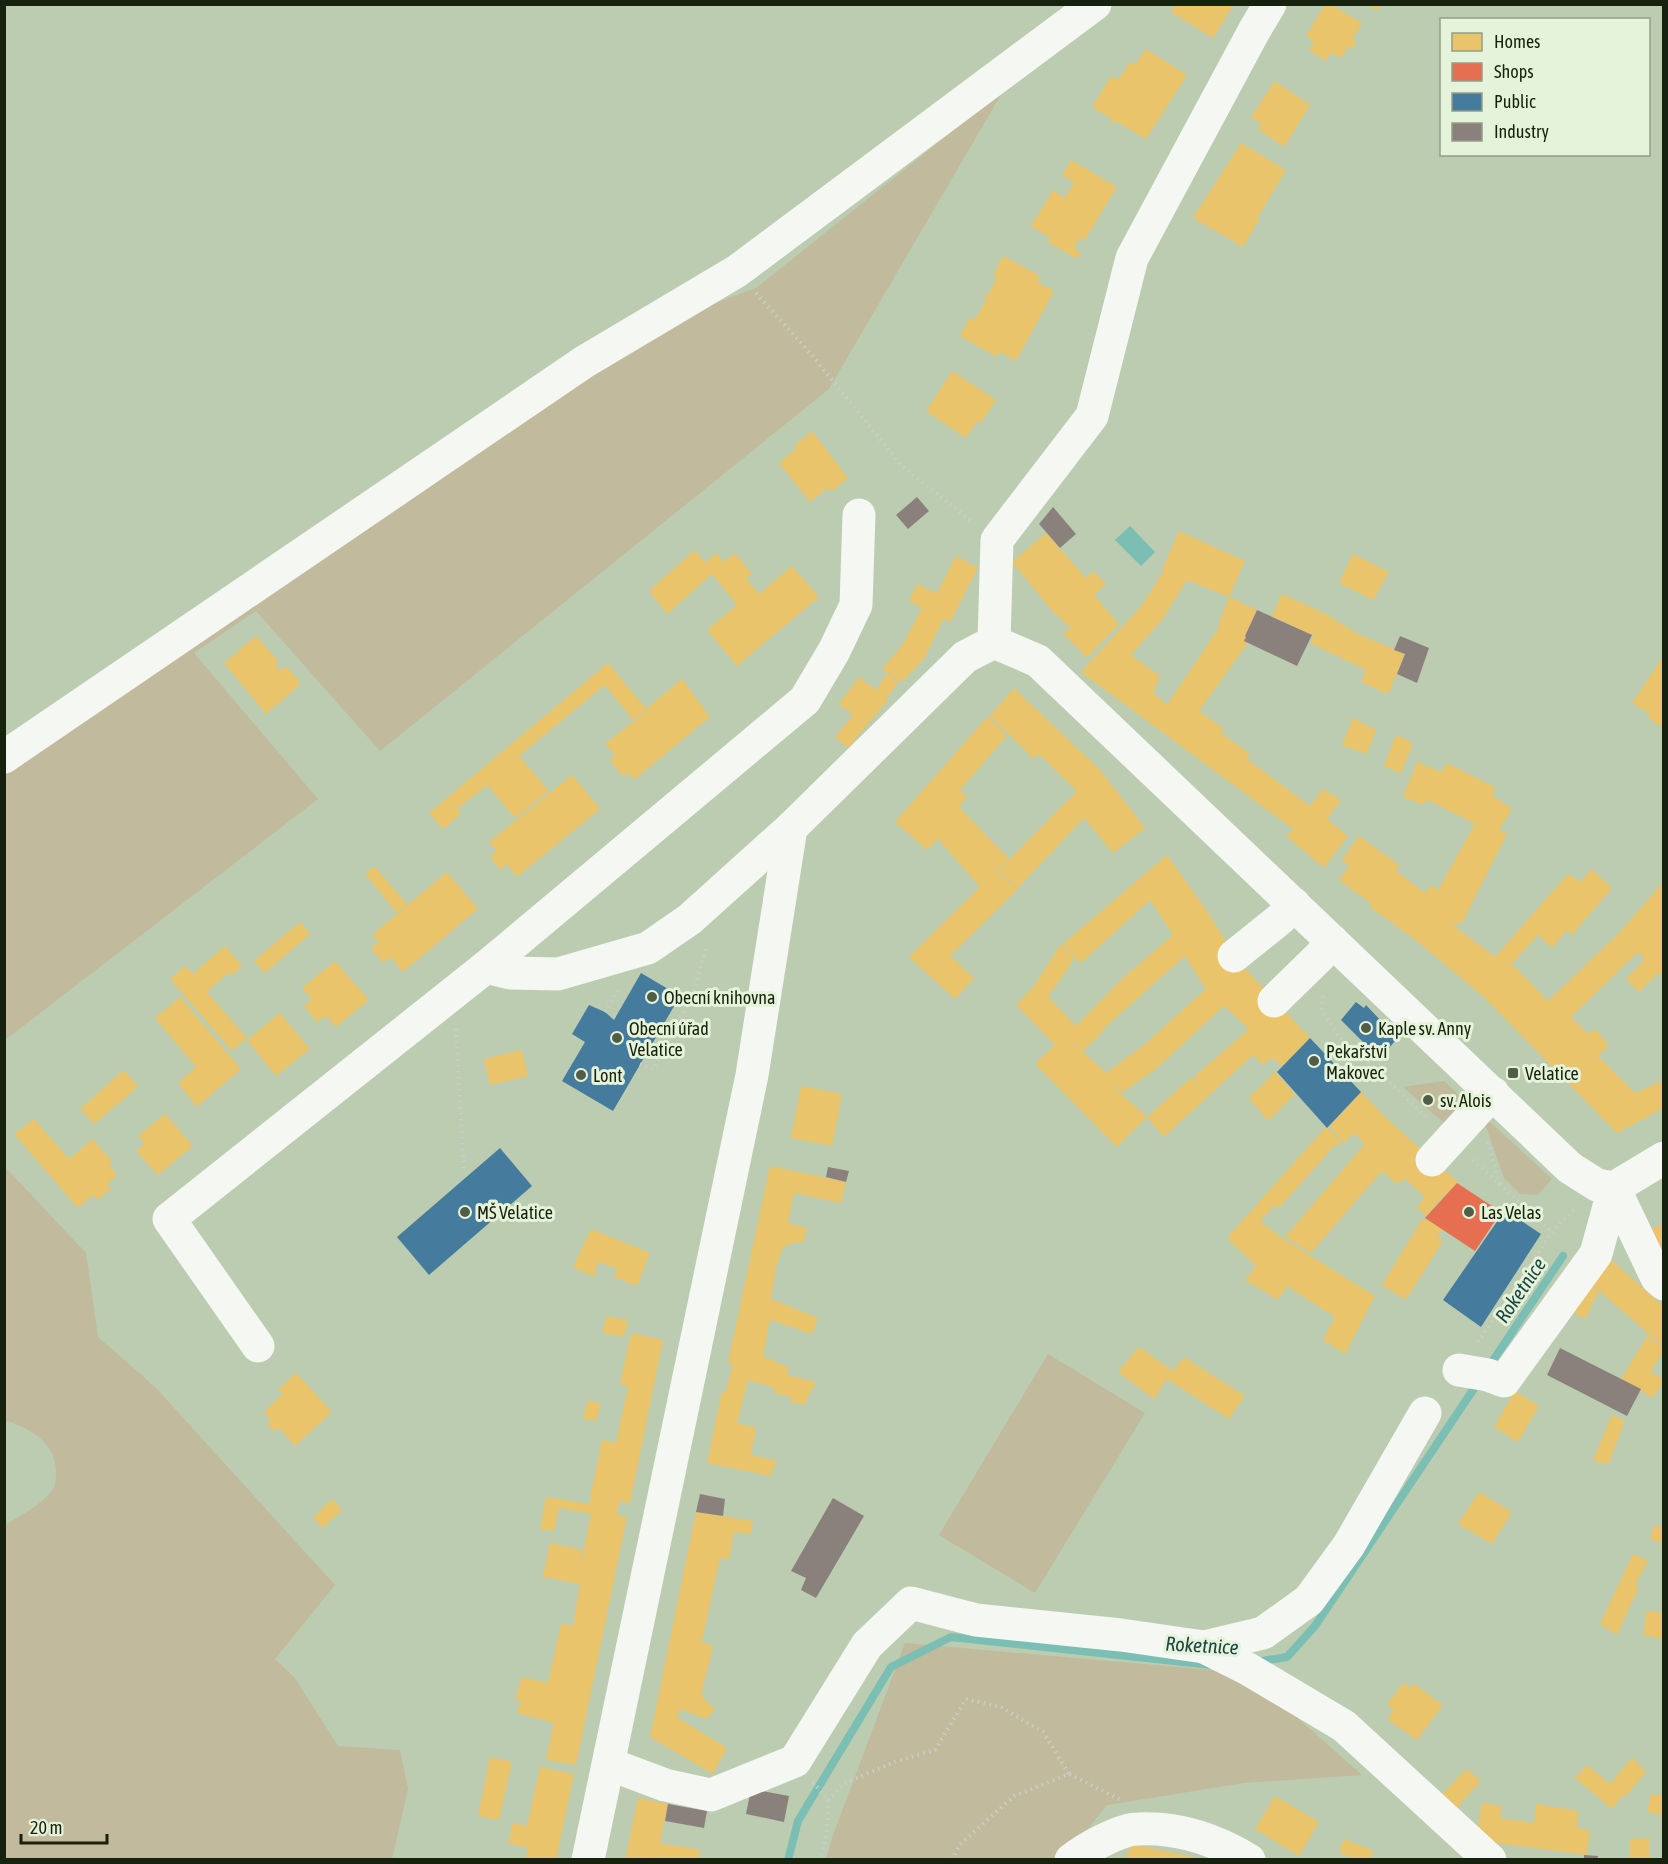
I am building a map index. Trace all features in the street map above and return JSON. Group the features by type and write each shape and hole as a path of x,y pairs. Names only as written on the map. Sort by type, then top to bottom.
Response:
{"street":[{"path":"4,758 584,362 737,271 1095,4"},
{"path":"994,642 997,540 1092,416 1132,258 1270,4"},
{"path":"258,1346 169,1219 486,967 805,700 834,651 856,605 859,516"},
{"path":"486,967 560,981 648,948 706,906 791,828 965,657 994,642"},
{"path":"994,642 1038,661 1570,1168 1606,1186 1657,1278 1664,1284"},
{"path":"588,1860 752,1075 791,828"},
{"path":"1233,956 1281,919 1294,904"},
{"path":"1274,1001 1332,941"},
{"path":"1442,1150 1493,1093"},
{"path":"1606,1186 1664,1158"},
{"path":"1472,1372 1504,1381 1596,1254 1606,1186"},
{"path":"1204,1647 1263,1633 1309,1600 1349,1545 1425,1413"},
{"path":"609,1764 665,1785 711,1795 795,1761 867,1645 911,1603 976,1620 1121,1635 1204,1647 1344,1726 1491,1860"},
{"path":"1071,1860 1106,1839 1136,1828 1191,1834 1233,1850 1249,1860"}],"path":[{"path":"737,271 811,354 902,466 997,540"},
{"path":"640,1064 653,1070 692,996 710,937"},
{"path":"454,992 464,1173"},
{"path":"1323,992 1322,1010 1338,1035 1442,1150 1552,1232"},
{"path":"1472,1372 1552,1232 1606,1186"},
{"path":"820,1860 827,1833 828,1800 843,1784 897,1761 935,1750 966,1700 1001,1707 1043,1732 1069,1774 1130,1804"},
{"path":"952,1860 960,1844 1014,1796 1069,1774"},
{"path":"812,1781 828,1800"}],"shaded area":[{"path":"1003,91 829,389 380,751 256,611 194,653 318,799 5,1040 5,767 643,330 756,288"},
{"path":"1444,1081 1471,1106 1451,1129 1403,1087"},
{"path":"1489,1121 1552,1179 1538,1195 1520,1194 1504,1178 1485,1124"},
{"path":"5,1167 86,1253 98,1337 155,1387 335,1585 275,1659 294,1677 338,1746 400,1750 408,1789 392,1859 5,1859 5,1525 48,1495 55,1485 56,1471 51,1452 40,1438 5,1420"},
{"path":"1048,1354 1145,1413 1035,1593 939,1535"},
{"path":"905,1643 1247,1673 1362,1775 1244,1783 1107,1805 1064,1859 826,1860 833,1835"}],"water":[{"path":"1130,526 1155,552 1141,566 1115,540"}],"building: Homes":[{"path":"1176,4 1234,4 1213,38 1171,12"},
{"path":"1325,4 1330,4 1362,23 1352,40 1357,42 1353,49 1349,46 1341,58 1331,53 1326,61 1309,50 1314,42 1306,36"},
{"path":"1368,4 1382,4 1377,11"},
{"path":"1146,49 1187,75 1146,139 1116,121 1114,124 1111,122 1112,119 1092,107 1111,76 1118,80 1130,62 1135,65"},
{"path":"1275,81 1310,105 1284,147 1258,129 1261,124 1251,117"},
{"path":"1241,143 1286,170 1243,247 1193,218"},
{"path":"1071,160 1117,187 1084,241 1080,238 1074,248 1081,253 1077,259 1048,242 1050,238 1031,226 1053,190 1065,198 1074,182 1062,175"},
{"path":"1003,256 1040,276 1037,282 1054,291 1016,361 1000,352 997,357 960,336 970,317 975,320 987,298 982,294 987,296 997,278 993,275"},
{"path":"952,371 996,400 981,423 977,421 966,438 926,411"},
{"path":"812,431 848,478 831,492 828,488 810,502 779,463"},
{"path":"1179,531 1245,561 1229,597 1257,610 1245,636 1244,641 1248,643 1199,711 1224,729 1221,733 1250,754 1247,759 1310,806 1323,789 1341,800 1327,819 1348,836 1324,868 1286,836 1293,829 1081,672 1143,604 1164,570 1162,570","holes":["1187,580 1229,597 1218,625 1220,626 1167,705 1153,693 1160,676 1131,655 1162,620"]},
{"path":"1046,533 1086,578 1093,571 1106,584 1094,595 1119,624 1087,658 1063,633 1071,628 1054,613 1012,562"},
{"path":"695,550 705,563 716,553 724,562 735,553 752,574 746,578 759,594 792,566 819,597 737,666 707,630 737,605 712,574 667,614 649,591"},
{"path":"1353,554 1389,572 1373,600 1339,583"},
{"path":"956,556 978,568 950,622 943,619 924,659 902,682 882,669 902,646 922,608 909,601 917,584 937,593"},
{"path":"1282,594 1326,614 1356,633 1405,654 1388,694 1361,682 1366,670 1310,643 1314,636 1272,616"},
{"path":"256,636 279,662 275,665 280,670 288,668 299,681 299,686 266,714 224,663"},
{"path":"1664,655 1664,723 1660,726 1648,718 1650,714 1632,703"},
{"path":"608,663 647,710 633,720 605,685 519,756 549,791 515,818 487,785 457,809 461,814 443,829 429,813"},
{"path":"887,673 899,682 886,699 888,700 848,748 835,737 853,715 839,704 859,677 876,690"},
{"path":"682,679 710,717 634,780 629,773 623,777 610,760 615,755 605,744"},
{"path":"1014,688 1100,770 1145,828 1113,853 1084,818 1018,888 998,871 1077,791 1039,754 1034,759 990,716"},
{"path":"988,716 1007,736 960,790 967,797 959,807 1009,859 996,871 1018,889 950,956 974,978 955,999 909,957 980,887 938,839 927,850 895,822"},
{"path":"1353,718 1376,730 1367,754 1342,745"},
{"path":"1396,735 1413,743 1401,773 1384,766"},
{"path":"1417,762 1441,772 1447,763 1496,788 1492,795 1512,809 1499,830 1507,834 1462,923 1453,925 1495,957 1568,874 1581,882 1591,869 1612,888 1572,935 1567,930 1552,948 1538,935 1509,967 1513,965 1548,1001 1620,932 1664,881 1664,977 1659,972 1639,992 1626,979 1645,959 1638,952 1571,1017 1588,1034 1595,1029 1609,1045 1598,1056 1635,1093 1664,1080 1664,1108 1617,1133 1484,997 1413,938 1370,907 1372,904 1339,880 1349,866 1342,860 1359,836 1399,865 1396,871 1425,893 1431,885 1438,890 1475,824 1428,800 1423,805 1403,797"},
{"path":"572,775 600,809 517,877 507,864 501,870 490,857 497,851 489,842"},
{"path":"1167,855 1207,911 1237,960 1310,1038 1283,1066 1271,1058 1263,1065 1253,1055 1164,1137 1147,1117 1117,1147 1035,1064 1055,1045 1016,1005 1034,986 1061,944 1075,958 1048,997 1076,1026 1123,978 1173,935 1150,900 1081,963 1063,944","holes":["1185,956 1206,989 1144,1045 1106,1073 1066,1036 1083,1051 1102,1033 1101,1031","1224,1006 1249,1029 1194,1077 1202,1089 1192,1077 1147,1117 1120,1093 1111,1080 1122,1093 1157,1068"]},
{"path":"374,866 407,904 397,913 365,874"},
{"path":"447,872 478,909 403,972 390,957 383,963 371,948 379,942 372,935"},
{"path":"300,922 310,934 265,973 254,961"},
{"path":"225,946 242,966 231,976 228,973 207,992 247,1038 232,1051 170,979 185,966 193,974"},
{"path":"335,961 369,1000 336,1027 326,1016 317,1022 304,1006 312,1000 302,988"},
{"path":"180,997 241,1069 197,1107 178,1083 196,1067 155,1018"},
{"path":"280,1013 310,1049 276,1076 247,1040"},
{"path":"522,1050 528,1076 490,1085 484,1059"},
{"path":"124,1070 138,1087 94,1124 80,1109"},
{"path":"1275,1072 1295,1094 1268,1121 1249,1098"},
{"path":"801,1086 842,1094 832,1146 791,1138"},
{"path":"1361,1092 1388,1120 1458,1182 1433,1207 1428,1217 1417,1208 1425,1197 1404,1178 1398,1185 1382,1171 1311,1253 1285,1237 1365,1144 1354,1133 1344,1143 1329,1126"},
{"path":"165,1114 193,1146 158,1175 136,1151 145,1144 138,1136"},
{"path":"34,1119 69,1159 93,1139 113,1163 109,1165 117,1175 107,1184 111,1189 97,1200 93,1195 78,1208 14,1134"},
{"path":"1326,1127 1342,1142 1339,1146 1336,1144 1279,1208 1275,1205 1260,1221 1282,1238 1375,1296 1345,1354 1323,1340 1335,1317 1287,1286 1278,1300 1245,1280 1256,1266 1227,1238"},
{"path":"770,1166 846,1182 841,1203 794,1193 788,1223 807,1228 803,1243 796,1242 783,1247 776,1267 771,1299 818,1318 812,1334 770,1320 763,1356 789,1368 787,1375 816,1382 804,1405 790,1402 791,1397 774,1393 775,1388 748,1380 737,1423 756,1428 751,1455 777,1461 770,1476 707,1463 722,1391 726,1392 733,1363 728,1362"},
{"path":"1423,1218 1443,1229 1437,1237 1443,1241 1406,1300 1382,1285"},
{"path":"1664,1223 1664,1252 1651,1230"},
{"path":"591,1229 650,1253 637,1286 614,1277 618,1269 598,1262 594,1277 573,1267"},
{"path":"1609,1258 1664,1307 1664,1347 1588,1281"},
{"path":"1586,1280 1599,1291 1585,1319 1570,1310"},
{"path":"606,1316 628,1320 624,1337 603,1333"},
{"path":"631,1333 663,1340 630,1503 619,1501 617,1515 627,1517 576,1765 546,1760 554,1723 517,1713 521,1700 515,1699 522,1677 548,1683 561,1624 573,1626 580,1584 543,1577 550,1543 582,1550 581,1565 591,1514 559,1508 554,1531 540,1529 546,1497 589,1504 602,1440 616,1443 628,1386 620,1384"},
{"path":"1648,1335 1664,1349 1651,1372 1664,1380 1653,1398 1621,1379"},
{"path":"1139,1347 1173,1371 1184,1357 1245,1396 1229,1419 1167,1379 1154,1399 1118,1372"},
{"path":"296,1373 332,1412 295,1446 280,1429 273,1430 268,1425 270,1419 264,1412 283,1394 278,1390"},
{"path":"1515,1391 1539,1406 1518,1442 1494,1427"},
{"path":"587,1401 601,1403 596,1421 583,1419"},
{"path":"1612,1415 1625,1421 1608,1465 1593,1460"},
{"path":"1479,1492 1512,1512 1492,1544 1458,1524"},
{"path":"332,1499 342,1510 323,1528 313,1518"},
{"path":"696,1512 753,1521 751,1534 734,1532 729,1559 720,1558 702,1641 697,1640 713,1646 701,1695 715,1710 706,1719 679,1709 678,1718 727,1748 713,1774 650,1737"},
{"path":"1654,1525 1664,1528 1664,1543 1650,1539"},
{"path":"1633,1554 1648,1561 1635,1585 1639,1587 1617,1635 1600,1624"},
{"path":"1646,1611 1664,1613 1664,1638 1644,1636"},
{"path":"1403,1683 1410,1688 1413,1683 1443,1705 1417,1740 1387,1719 1394,1710 1387,1705"},
{"path":"490,1757 512,1762 499,1820 478,1816"},
{"path":"1632,1757 1646,1772 1612,1809 1575,1778 1587,1765 1610,1784"},
{"path":"540,1767 574,1774 556,1860 525,1860 528,1848 508,1843 513,1823 527,1826"},
{"path":"1466,1769 1481,1781 1452,1813 1437,1800"},
{"path":"1651,1794 1664,1796 1664,1815 1647,1812"},
{"path":"1275,1796 1319,1822 1299,1856 1255,1829"},
{"path":"638,1798 668,1804 660,1843 700,1850 698,1860 661,1860 650,1857 649,1860 625,1860"},
{"path":"1482,1803 1502,1806 1500,1818 1534,1823 1536,1804 1578,1811 1577,1828 1590,1830 1587,1855 1487,1842 1477,1833"},
{"path":"1650,1838 1650,1860 1629,1860 1629,1839"},
{"path":"1344,1839 1374,1851 1369,1860 1356,1860 1339,1852"},
{"path":"1131,1844 1202,1859 1202,1860 1126,1860"}],"building: Shops":[{"path":"1457,1183 1501,1212 1475,1251 1425,1218"}],"building: Public":[{"name":"Obecní úřad Velatice","path":"641,973 680,996 613,1111 562,1081 585,1042 572,1034 589,1005 605,1012 614,1020"},
{"name":"Kaple sv. Anny","path":"1356,1002 1364,1008 1366,1005 1385,1025 1384,1029 1395,1041 1384,1054 1373,1045 1368,1047 1341,1020"},
{"path":"1310,1038 1361,1092 1327,1128 1277,1072"},
{"name":"MŠ Velatice","path":"500,1148 532,1186 429,1275 397,1237"},
{"path":"1505,1210 1541,1234 1481,1327 1443,1300"}],"building: Industry":[{"path":"917,497 929,511 908,529 896,515"},
{"path":"1053,507 1076,534 1060,548 1039,524"},
{"path":"1257,610 1312,635 1297,666 1244,641"},
{"path":"1400,636 1429,648 1417,683 1397,674 1405,654 1394,650"},
{"path":"828,1167 849,1171 846,1182 826,1177"},
{"path":"1560,1348 1641,1389 1627,1416 1547,1375"},
{"path":"700,1494 725,1499 723,1516 696,1512"},
{"path":"833,1498 864,1516 816,1598 801,1590 806,1578 791,1571"},
{"path":"751,1789 789,1796 784,1822 746,1814"},
{"path":"668,1804 707,1811 704,1828 665,1821"},
{"path":"1584,1855 1598,1856 1597,1860 1584,1860"}],"waterway":[{"name":"Roketnice","path":"1488,1368 1563,1256"},
{"name":"Roketnice","path":"1256,1662 1287,1657 1315,1626 1479,1381"},
{"name":"Roketnice","path":"788,1860 798,1821 891,1667 951,1637 1211,1665"}],"place":[{"name":"Obecní knihovna","path":"652,997"},
{"name":"Kaple sv. Anny","path":"1366,1028"},
{"name":"Obecní úřad Velatice","path":"617,1038"},
{"name":"Pekařství Makovec","path":"1314,1061"},
{"name":"Velatice","path":"1513,1073"},
{"name":"Lont","path":"581,1075"},
{"name":"sv. Alois","path":"1428,1100"},
{"name":"MŠ Velatice","path":"465,1212"},
{"name":"Las Velas","path":"1469,1212"}]}
